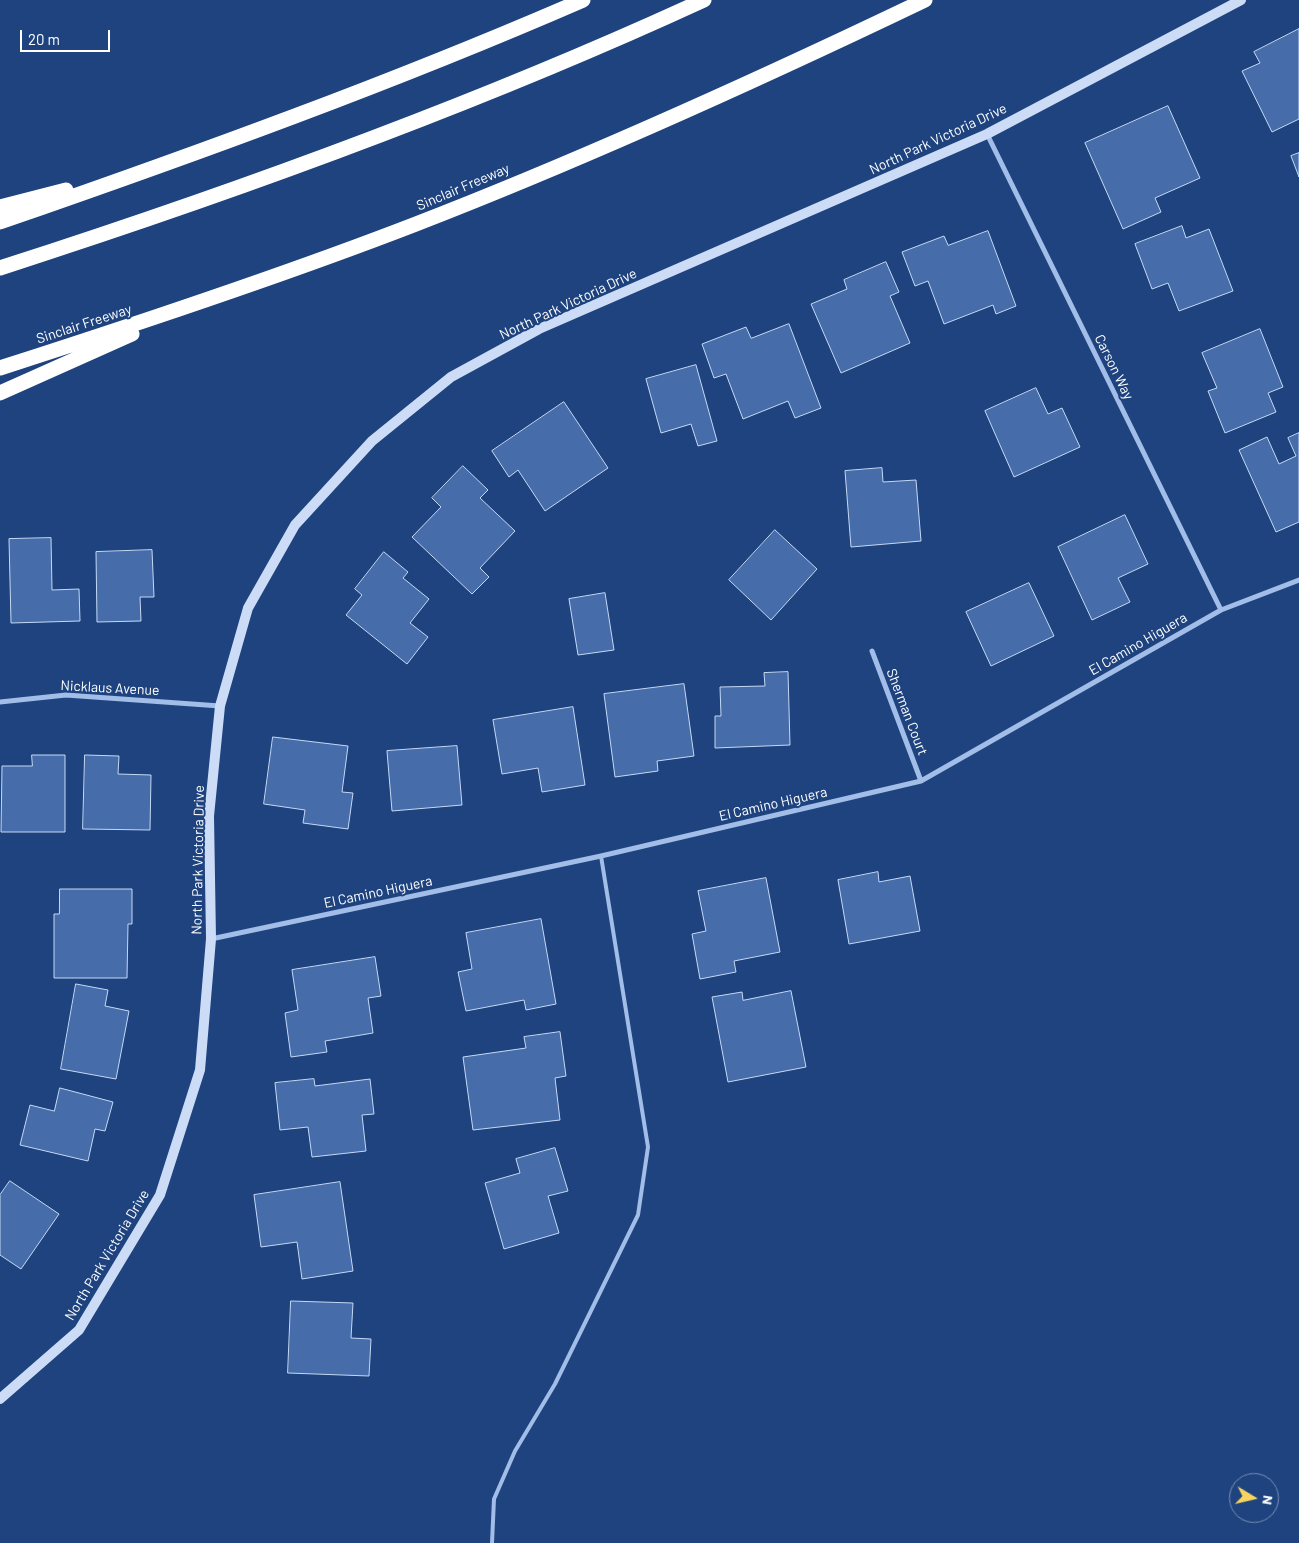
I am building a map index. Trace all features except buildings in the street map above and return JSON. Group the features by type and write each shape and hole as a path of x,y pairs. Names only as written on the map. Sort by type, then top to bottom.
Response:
{"highway":[{"path":"0,222 159,167 371,87 583,0"},
{"path":"0,268 167,213 433,116 603,47 704,0"},
{"name":"Sinclair Freeway","path":"0,368 201,302 417,224 578,157 832,44 925,0"},
{"path":"0,207 159,167"},
{"path":"0,393 201,302"}],"street":[{"name":"North Park Victoria Drive","path":"0,1400 79,1330 160,1195 200,1070 211,939 209,816 220,706 248,608 295,525 372,441 451,377 539,329 987,134 1241,0"},
{"name":"Carson Way","path":"987,134 1221,610"},
{"name":"El Camino Higuera","path":"211,939 601,856 921,780 1221,610 1299,580"},
{"name":"Sherman Court","path":"872,652 921,780"},
{"name":"Nicklaus Avenue","path":"0,702 66,695 220,706"}],"lane":[{"path":"492,1543 494,1499 514,1452 555,1384 638,1215 648,1147 601,856"}]}
